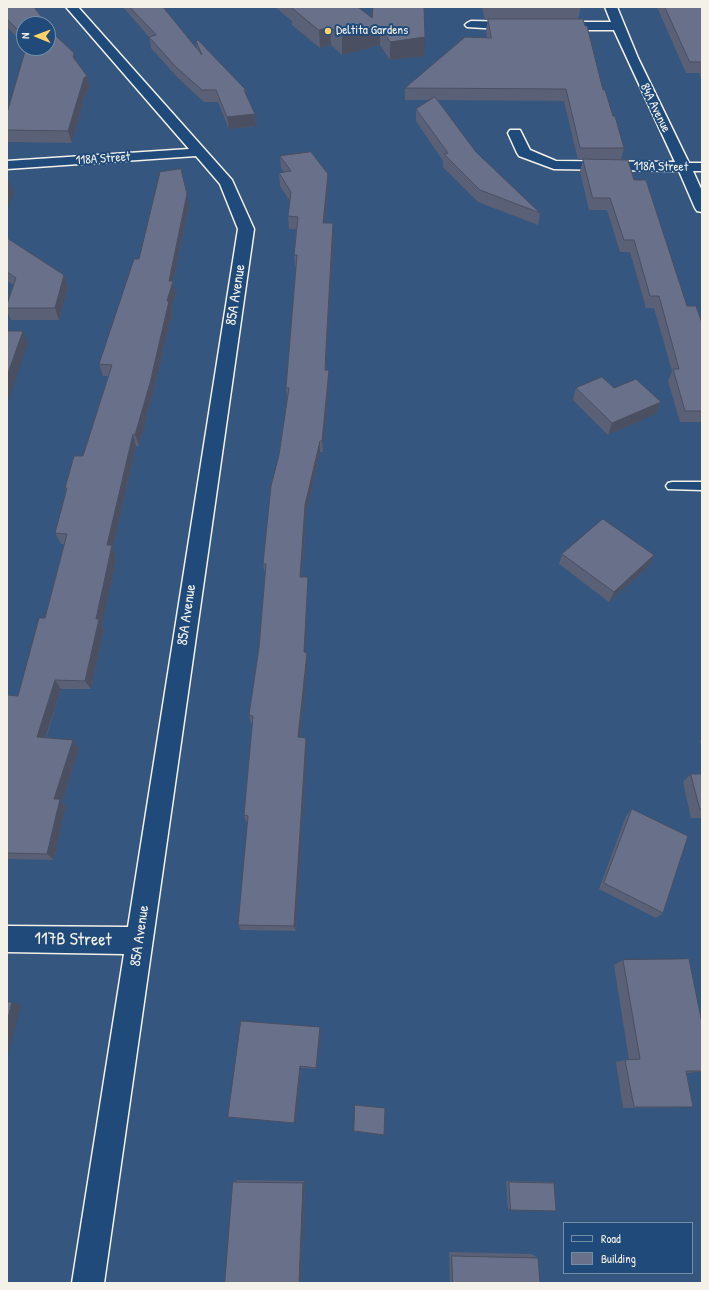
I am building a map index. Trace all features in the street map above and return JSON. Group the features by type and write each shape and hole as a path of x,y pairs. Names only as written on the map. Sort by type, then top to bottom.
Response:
{"street":[{"name":"85A Avenue","path":"72,7 227,183 246,229 88,1283"},
{"name":"84A Avenue","path":"611,7 640,77 685,167 702,208"},
{"path":"470,25 525,26"},
{"path":"548,26 618,26"},
{"name":"118A Street","path":"514,133 524,153 554,165 702,168"},
{"name":"118A Street","path":"7,165 199,152"},
{"name":"117B Street","path":"7,939 139,941"}],"lane":[{"path":"672,486 702,486"}],"building":[{"path":"7,7 34,7 41,16 16,16 16,28 7,19"},
{"path":"130,7 163,7 202,55 196,41 198,40 246,90 244,90 255,114 227,117 216,90 202,90 176,67 149,37 156,35"},
{"path":"291,7 358,7 372,18 373,7 424,7 425,37 390,42 380,26 342,36 330,27 319,30"},
{"path":"665,7 702,7 702,62 690,62"},
{"path":"488,19 583,19 585,26 587,26 603,90 605,90 613,116 615,116 624,148 580,148 566,89 405,88 465,37 491,38"},
{"path":"56,36 74,53 73,57 87,76 84,78 68,131 7,130 7,113 24,56 56,56"},
{"path":"435,97 476,152 540,213 480,190 444,154 448,153 416,109"},
{"path":"311,152 328,174 323,223 333,223 325,370 329,370 322,441 320,441 305,505 300,577 308,577 304,652 307,653 298,737 306,738 294,926 238,925 248,816 244,815 253,716 249,715 259,648 266,564 263,564 271,486 279,455 289,388 286,388 297,255 294,255 298,217 288,216 291,192 279,173 291,171 280,156"},
{"path":"583,159 628,160 634,180 646,180 687,306 696,306 702,323 702,411 685,411 673,369 679,369 659,296 650,296 634,240 624,240 610,198 593,198"},
{"path":"181,169 187,194 169,281 173,281 167,301 169,301 150,383 135,435 133,434 107,545 112,545 96,619 99,619 85,681 55,680 37,737 73,740 54,799 60,799 47,854 7,853 7,695 18,696 39,618 45,618 67,534 55,533 67,488 65,488 74,456 83,456 112,365 99,364 134,259 139,259 160,172"},
{"path":"7,238 64,275 55,308 7,308 16,278 7,272"},
{"path":"7,331 23,331 7,376"},
{"path":"602,377 614,388 636,379 661,402 612,423 576,388"},
{"path":"603,519 654,555 614,592 562,554"},
{"path":"691,774 702,774 702,809 700,809"},
{"path":"632,809 688,836 663,913 604,883"},
{"path":"689,959 702,1023 702,1071 686,1071 693,1107 634,1107 625,1060 640,1059 623,960"},
{"path":"7,1002 12,1002 7,1022"},
{"path":"241,1021 320,1027 316,1068 300,1066 294,1123 228,1117"},
{"path":"355,1105 385,1108 384,1135 354,1131"},
{"path":"233,1182 303,1183 299,1283 225,1283"},
{"path":"509,1182 554,1183 556,1211 511,1210"},
{"path":"452,1256 538,1258 540,1283 453,1283"}],"place":[{"name":"Deltita Gardens","path":"328,31"}]}
